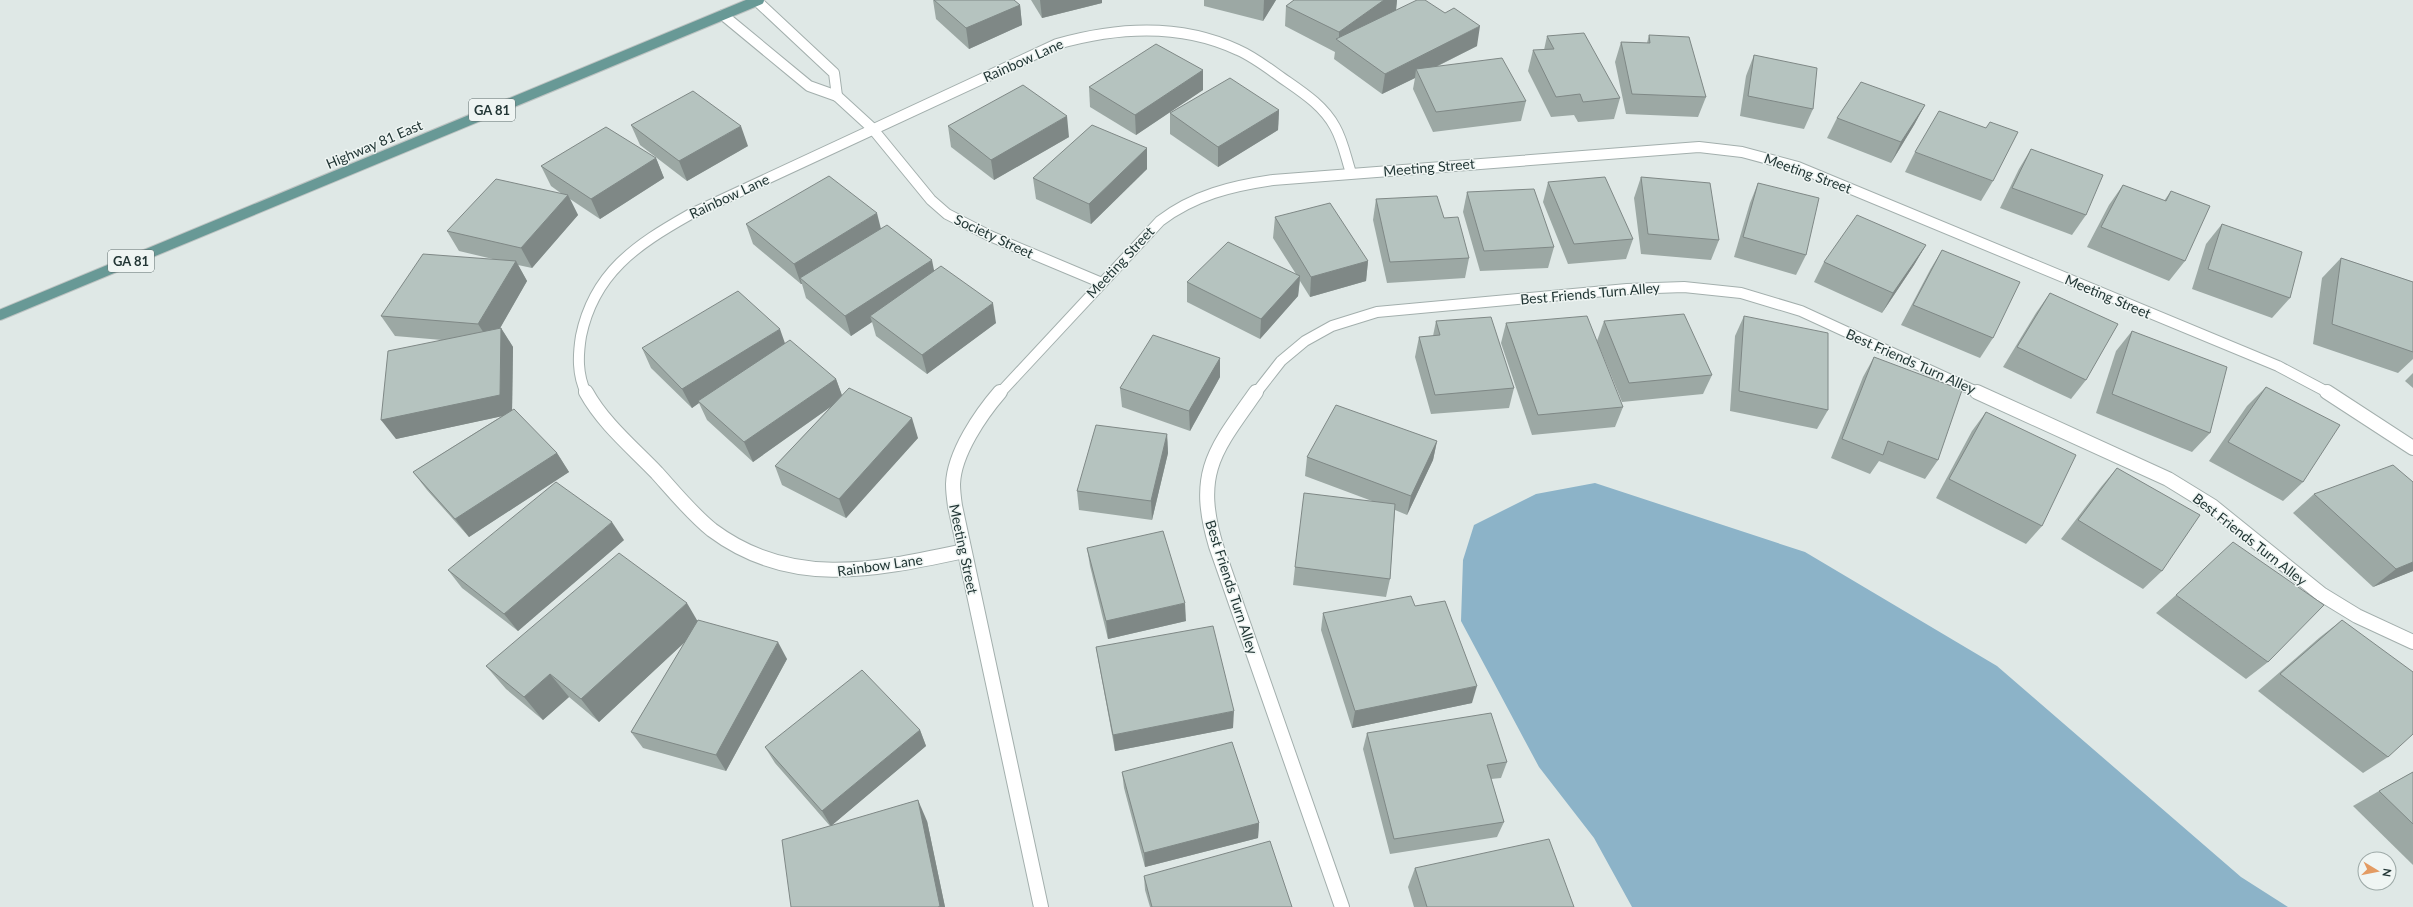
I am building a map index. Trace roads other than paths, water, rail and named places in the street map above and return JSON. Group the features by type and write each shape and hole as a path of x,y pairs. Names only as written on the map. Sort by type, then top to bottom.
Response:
{"main road":[{"name":"Highway 81 East","path":"0,315 758,0"}],"street":[{"path":"758,0 834,73 836,96"},
{"name":"Society Street","path":"723,15 809,86 836,96 872,128 931,200 948,214 990,236 1102,283"},
{"name":"Rainbow Lane","path":"964,550 893,566 830,572 771,562 742,549 711,529 596,410 582,384 578,354 587,310 600,284 636,247 689,215 872,128 1057,44 1104,31 1154,31 1190,35 1224,44 1252,58 1302,91 1322,110 1335,127 1351,173"},
{"name":"Meeting Street","path":"1041,907 964,550 955,506 953,483 966,440 983,412 1160,221 1190,200 1258,182 1351,173 1696,147 1731,150 1767,157 1805,170 2278,366 2335,396 2413,448"},
{"name":"Best Friends Turn Alley","path":"1342,907 1216,546 1206,498 1210,466 1218,445 1280,362 1300,345 1324,331 1347,320 1371,313 1392,309 1673,286 1711,288 1764,297 1801,311 2149,469 2212,506 2321,594 2357,616 2413,642"}],"water":[{"path":"1595,483 1805,552 1997,666 2241,877 2288,907 1632,907 1594,838 1539,767 1461,621 1463,560 1474,525 1536,494"}]}
